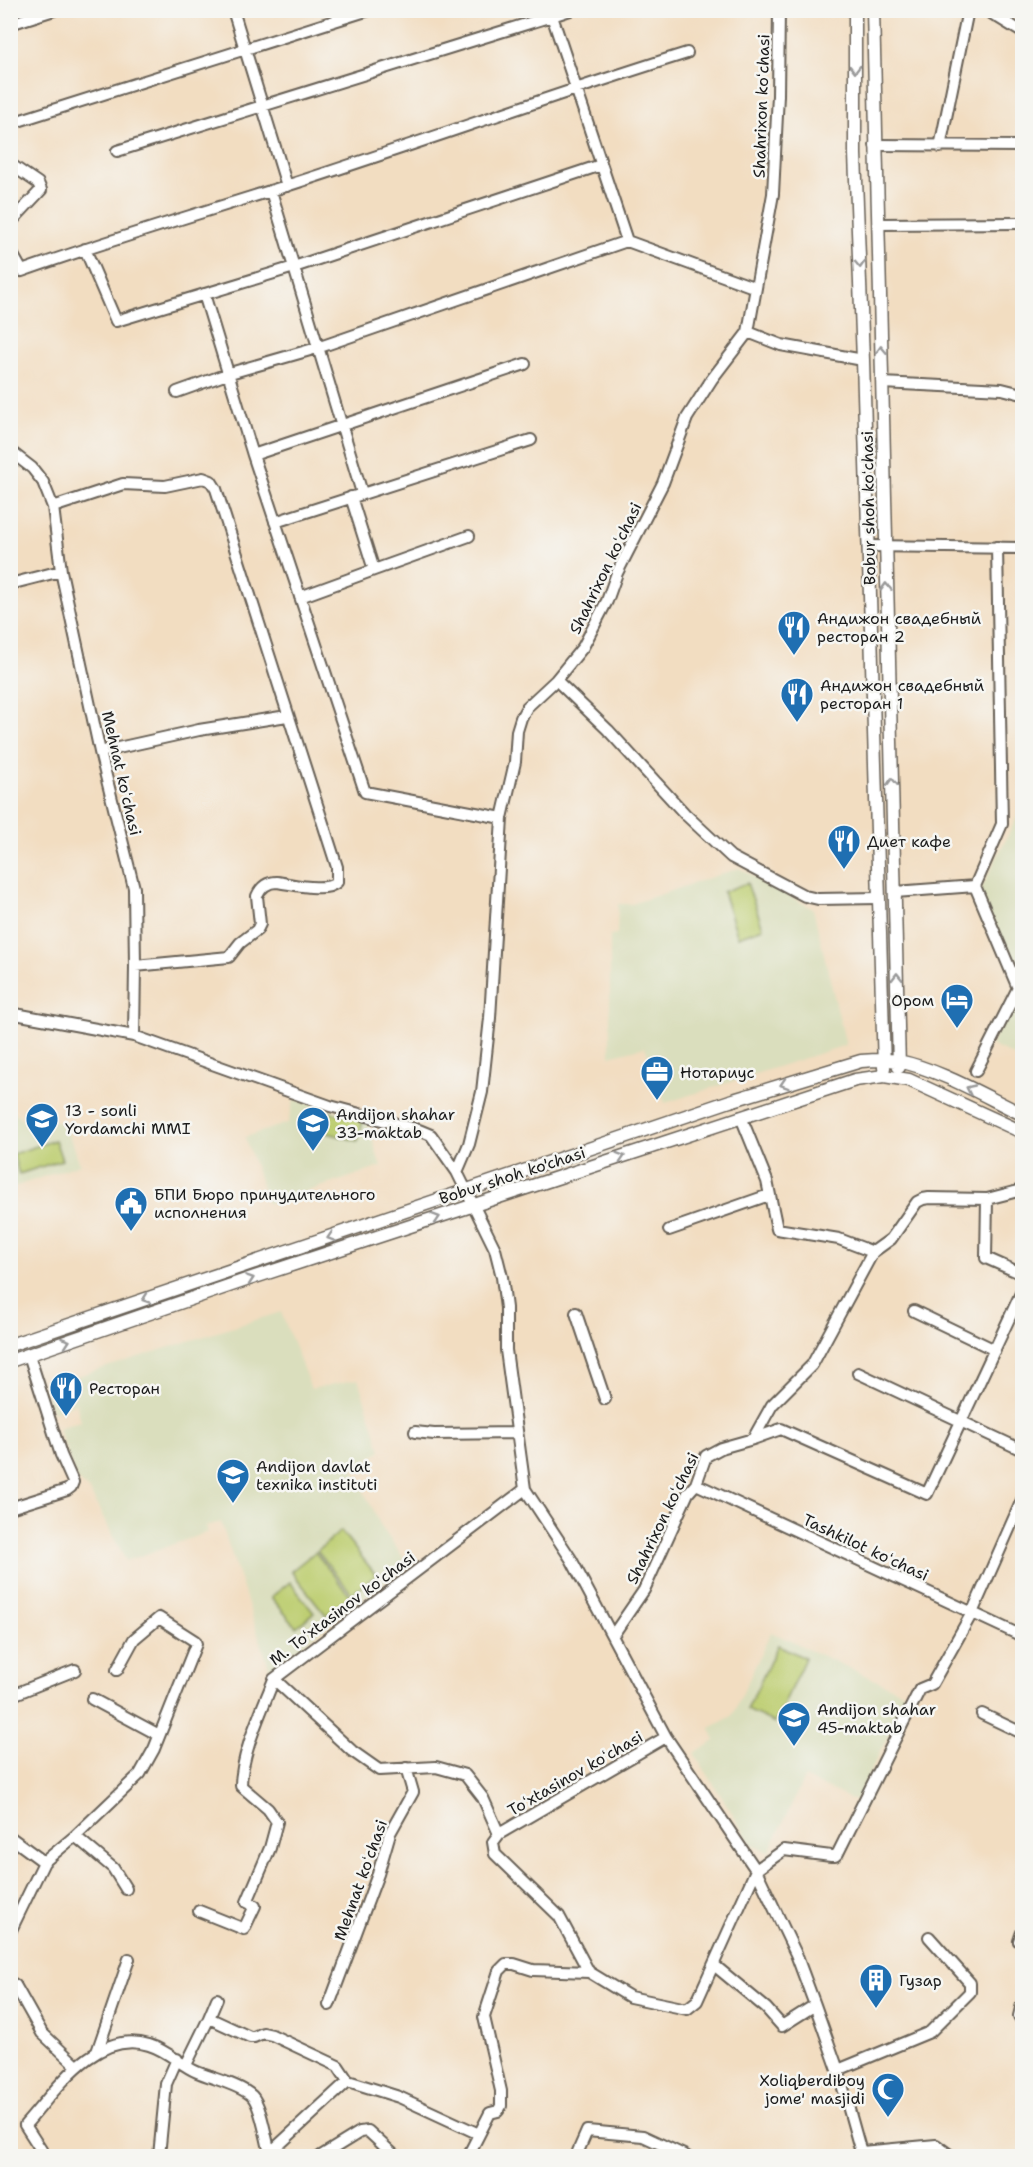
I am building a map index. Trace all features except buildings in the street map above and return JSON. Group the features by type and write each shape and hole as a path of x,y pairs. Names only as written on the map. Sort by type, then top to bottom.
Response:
{"main road":[{"name":"Bobur shoh koʻchasi","path":"855,10 855,154 884,1076"},
{"name":"Bobur shoh koʻchasi","path":"873,10 899,1078"},
{"path":"883,1029 898,1027"},
{"name":"Bobur shoh ko'chasi","path":"10,1345 828,1070 861,1061 884,1059 898,1061 946,1078 1023,1114"},
{"name":"Bobur shoh ko'chasi","path":"10,1361 249,1279 838,1084 872,1076 899,1078 922,1085 1023,1132"}],"street":[{"path":"10,24 54,10"},
{"path":"233,10 243,49 287,186"},
{"path":"18,121 369,10"},
{"path":"117,151 570,10"},
{"name":"Shahrixon koʻchasi","path":"457,1172 469,1144 482,1092 490,1018 502,818 515,762 517,731 527,707 556,680 583,647 607,601 617,573 663,483 687,418 712,379 748,332 773,194 779,10"},
{"path":"940,147 968,10"},
{"path":"986,10 1023,32"},
{"path":"552,16 627,241"},
{"path":"10,250 22,272 85,249 287,186 575,88 687,53"},
{"path":"875,146 1023,146"},
{"path":"10,164 38,183 41,190 10,223"},
{"path":"85,249 116,321 294,267 601,165"},
{"path":"271,190 341,426 374,570"},
{"path":"878,224 1023,224"},
{"path":"177,392 230,373 317,348 627,241 756,288"},
{"path":"204,294 230,373 253,455 365,792 502,818"},
{"path":"748,332 781,345 863,360"},
{"path":"253,455 525,364"},
{"path":"882,383 1002,389 1023,394"},
{"path":"275,522 531,440"},
{"name":"Mehnat koʻchasi","path":"10,451 32,468 43,482 52,507 61,571 100,752 134,888 134,1036"},
{"path":"52,507 123,484 165,486 203,478 211,481 216,489 337,867 337,882 331,887 322,888 277,882 271,882 265,886 257,896 260,924 257,930 240,943 229,957 135,966"},
{"path":"300,597 469,536"},
{"path":"868,546 1023,548"},
{"path":"976,1071 1018,988 975,886 1002,824 997,548"},
{"path":"10,584 61,571"},
{"path":"556,680 608,730 685,814 731,857 806,896 818,899 879,898"},
{"path":"100,752 199,730 287,716"},
{"path":"896,892 975,886"},
{"path":"10,1013 134,1036 330,1106 431,1135 457,1172 495,1249 506,1308 506,1350 525,1489 571,1559 666,1737 756,1870 796,1954 838,2070 862,2154 936,2145 951,2157"},
{"path":"741,1117 767,1181 777,1229 839,1239 873,1252"},
{"path":"753,1439 772,1405 812,1365 873,1252 891,1239 917,1202 922,1198 987,1199 1023,1190"},
{"path":"669,1230 769,1195"},
{"path":"987,1199 986,1258 1023,1274"},
{"path":"753,1439 781,1429 927,1494 1023,1292"},
{"path":"914,1311 995,1350"},
{"path":"576,1313 605,1399"},
{"path":"10,1508 67,1490 73,1482 61,1455 29,1355"},
{"path":"858,1373 1023,1450"},
{"path":"415,1432 434,1434 516,1433"},
{"name":"Shahrixon koʻchasi","path":"613,1635 644,1590 688,1493 696,1484 706,1456 721,1448 753,1439"},
{"name":"Tashkilot koʻchasi","path":"696,1484 1023,1636"},
{"name":"M. Toʻxtasinov koʻchasi","path":"525,1489 274,1679 352,1751 379,1770 436,1767 465,1775 483,1798 499,1834 493,1842 495,1854 559,1916 589,1972"},
{"path":"468,2157 490,2113 498,2111 501,2106 501,2091 484,2017 498,1971 506,1964 514,1964 533,1970 589,1972 630,1997 687,2009 697,2001 756,1870 784,1850 789,1849 835,1856 920,1689 932,1684 972,1613 1023,1500"},
{"path":"10,1932 44,1862 140,1774 194,1651 195,1641 159,1618 134,1639 117,1670"},
{"path":"10,1696 75,1670"},
{"path":"199,1911 244,1929 255,1906 247,1902 270,1848 277,1822 268,1809 241,1786 241,1778 252,1735 274,1679"},
{"path":"92,1699 159,1735"},
{"path":"982,1714 1023,1733"},
{"name":"Toʻxtasinov koʻchasi","path":"499,1834 666,1737"},
{"name":"Mehnat koʻchasi","path":"329,2005 378,1874 390,1833 414,1792 406,1768"},
{"path":"75,1836 113,1868 126,1889"},
{"path":"10,1838 44,1862"},
{"path":"1023,1932 1019,1941 1023,1943"},
{"path":"838,2070 930,2032 970,1992 970,1983 929,1936"},
{"path":"97,2052 129,1959"},
{"path":"714,1965 766,2008 782,2026 815,2005"},
{"path":"10,1982 15,1985 42,2033 77,2066"},
{"path":"159,2157 166,2084 209,2018 217,1999"},
{"path":"1023,2004 1019,2016 1023,2021"},
{"path":"209,2018 250,2037 263,2032 272,2035 338,2066 348,2081 399,2097 479,2134"},
{"path":"45,2157 25,2125 77,2066 97,2052 116,2045 147,2044 193,2071 249,2094 257,2105 271,2155 348,2081"},
{"path":"321,2157 360,2132 368,2131 395,2157"},
{"path":"576,2157 587,2131 642,2136 686,2157"}],"shaded area":[{"path":"1022,807 1022,1060 991,1045 1019,986 979,893"},
{"path":"739,868 813,909 846,1045 665,1103 645,1047 610,1056 610,935 617,934 618,904 632,904"},
{"name":"Andijon shahar 33-maktab","path":"294,1099 366,1119 381,1167 268,1204 245,1137 288,1123"},
{"name":"13 - sonli Yordamchi MMI","path":"10,1108 34,1131 48,1119 65,1125 80,1164 11,1188"},
{"name":"Andijon davlat texnika instituti","path":"281,1312 311,1389 358,1379 381,1451 353,1469 382,1528 408,1564 270,1670 221,1522 206,1526 208,1532 126,1561 89,1490 76,1479 58,1428 81,1421 76,1403 53,1412 43,1387"},
{"name":"Andijon shahar 45-maktab","path":"771,1632 908,1695 856,1801 804,1778 769,1852 752,1845 694,1753 715,1741 710,1728 732,1716"}],"green space":[{"path":"747,883 763,928 738,937 723,892"},
{"path":"325,1111 363,1121 358,1141 320,1131"},
{"path":"55,1140 62,1160 19,1174 13,1154"},
{"path":"341,1531 376,1575 352,1594 317,1551"},
{"path":"315,1552 350,1596 326,1615 291,1571"},
{"path":"290,1582 314,1613 296,1627 271,1597"},
{"path":"778,1645 805,1658 775,1723 747,1710"}],"place":[{"name":"Андижон свадебный ресторан 2","path":"794,656"},
{"name":"Андижон свадебный ресторан 1","path":"797,723"},
{"name":"Диет кафе","path":"844,870"},
{"name":"Ором","path":"957,1029"},
{"name":"Нотариус","path":"657,1101"},
{"name":"13 - sonli Yordamchi MMI","path":"42,1148"},
{"name":"Andijon shahar 33-maktab","path":"313,1152"},
{"name":"БПИ Бюро принудительного исполнения","path":"131,1232"},
{"name":"Ресторан","path":"66,1417"},
{"name":"Andijon davlat texnika instituti","path":"233,1504"},
{"name":"Andijon shahar 45-maktab","path":"794,1747"},
{"name":"Гузар","path":"876,2009"},
{"name":"Xoliqberdiboy jome' masjidi","path":"888,2118"}]}
